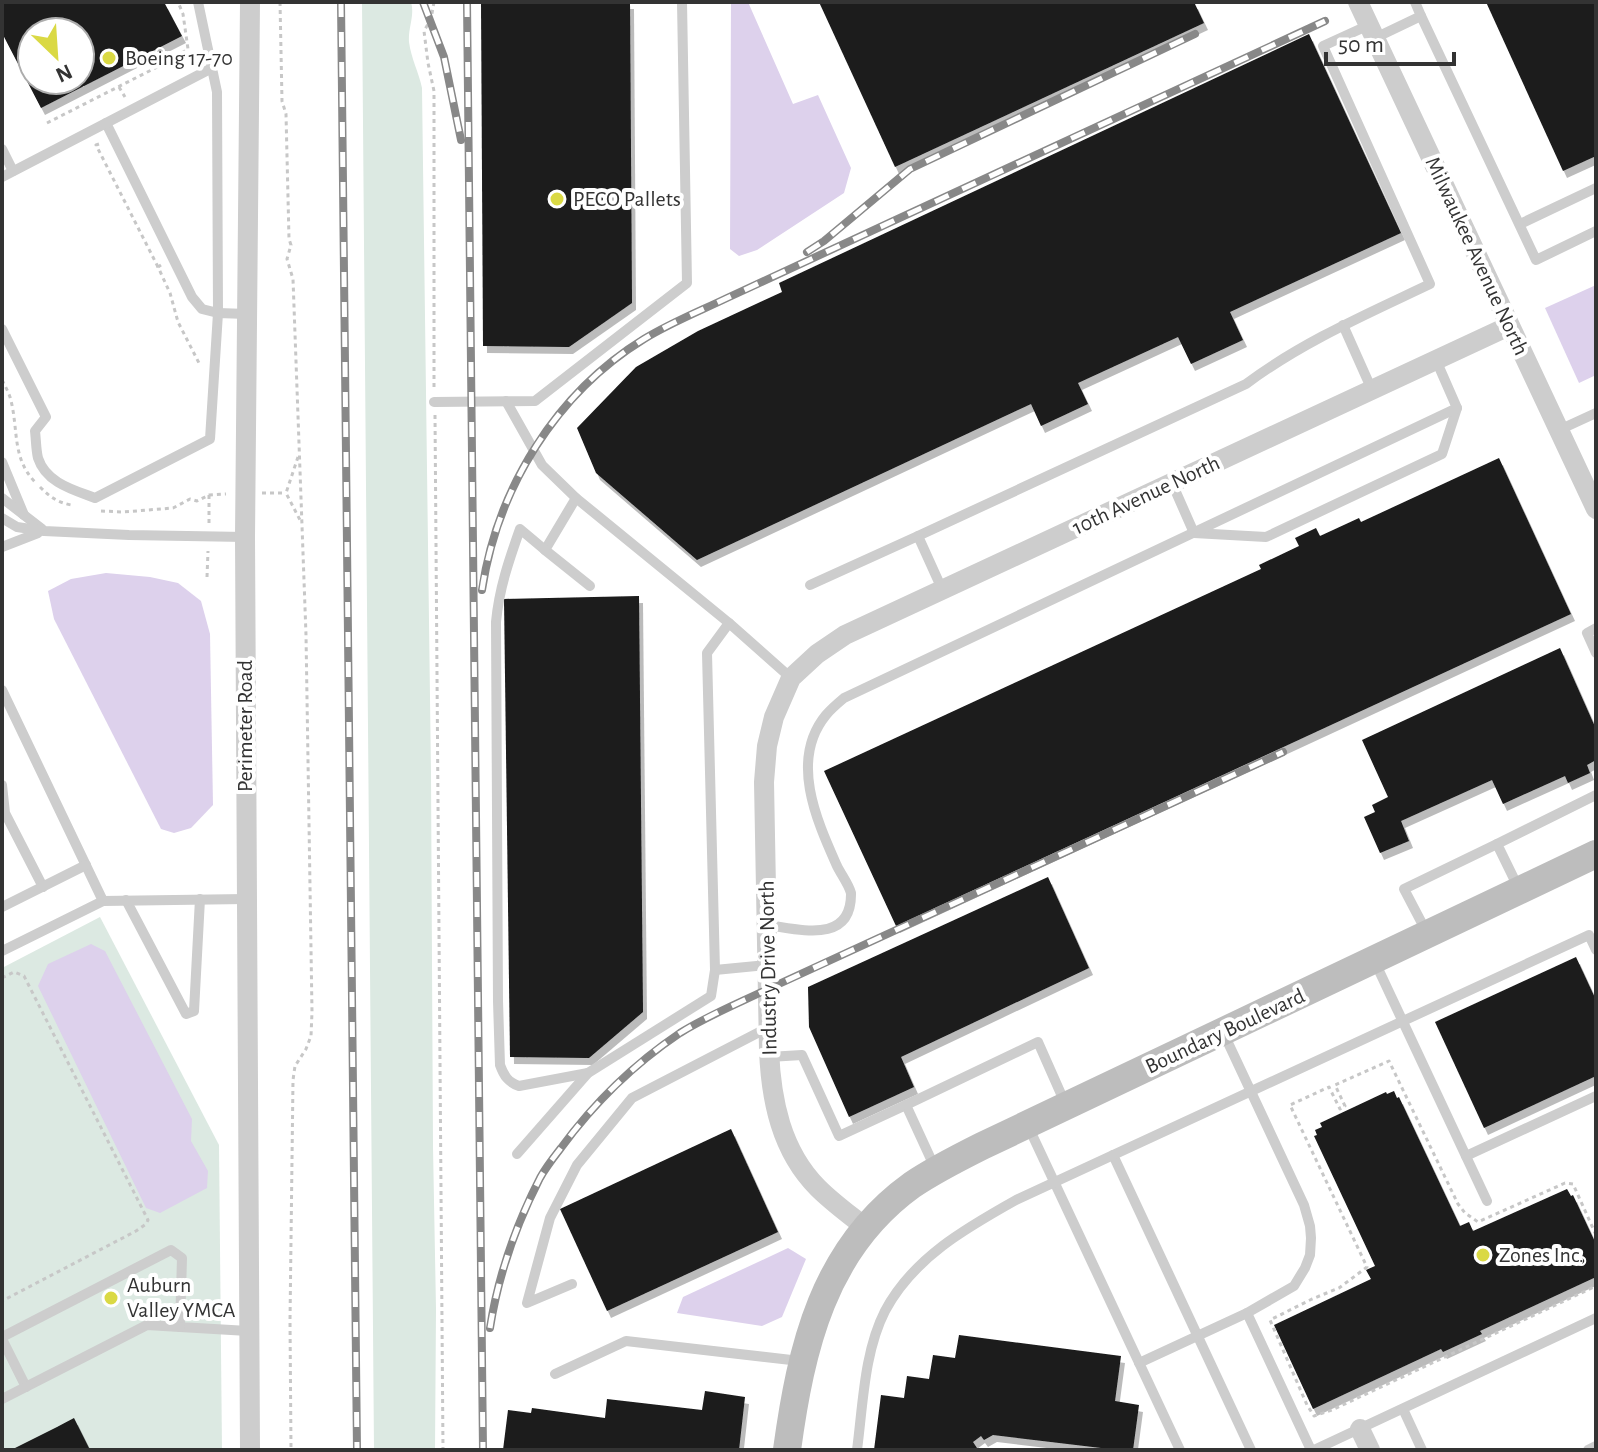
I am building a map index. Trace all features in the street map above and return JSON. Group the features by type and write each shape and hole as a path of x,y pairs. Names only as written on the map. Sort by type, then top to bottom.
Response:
{"street":[{"name":"Perimeter Road","path":"250,2 245,493 250,1450"},
{"name":"Milwaukee Avenue North","path":"1358,2 1596,509"},
{"name":"10th Avenue North","path":"791,678 831,643 1509,326"},
{"name":"Industry Drive North","path":"791,678 774,717 764,782 770,1078 776,1109 794,1154 807,1176 866,1228"},
{"name":"Boundary Boulevard","path":"787,1450 802,1361 810,1329 823,1298 836,1271 866,1228 911,1186 935,1170 1028,1124 1596,854"},
{"path":"1360,1429 1370,1450"}],"lane":[{"path":"2,329 46,417 35,431 38,458 46,472 62,486 95,498 210,439 218,313 217,92 198,2"},
{"path":"434,402 535,401 687,283 682,2"},
{"path":"1415,2 1536,260 1596,231"},
{"path":"810,585 1246,384 1343,325 1430,284 1323,46 1421,16"},
{"path":"2,177 212,68"},
{"path":"106,123 192,297 202,309 247,314"},
{"path":"2,149 13,171"},
{"path":"1520,224 1596,188"},
{"path":"1343,325 1372,390"},
{"path":"1194,533 1266,537 1442,454 1457,408 1436,360"},
{"path":"506,401 542,465 576,498 791,678"},
{"path":"767,925 823,931 842,922 848,914 851,893 821,828 809,783 808,759 814,735 826,714 844,698 1457,408"},
{"path":"1559,430 1596,413"},
{"path":"2,462 24,515"},
{"path":"1172,483 1194,533"},
{"path":"2,498 44,531"},
{"path":"545,550 576,498"},
{"path":"2,518 17,527 44,531 245,537"},
{"path":"588,1073 519,1086 511,1083 500,1065 496,622 507,563 520,529 590,586"},
{"path":"2,547 44,531"},
{"path":"918,536 942,589"},
{"path":"517,1154 588,1073 711,996 715,970 707,653 729,623"},
{"path":"1596,628 1587,633 1596,653"},
{"path":"2,690 103,901"},
{"path":"2,785 5,813 43,887"},
{"path":"1428,934 1404,889 1596,795"},
{"path":"1497,844 1519,889"},
{"path":"2,907 86,865"},
{"path":"126,900 186,1014 194,1011 200,899"},
{"path":"2,951 103,901 246,899"},
{"path":"857,1450 865,1384 886,1310 925,1259 971,1225 1016,1200 1589,935 1596,950"},
{"path":"1374,960 1487,1201"},
{"path":"715,970 767,965"},
{"path":"572,1284 527,1303 550,1218 577,1165 632,1098 769,1027"},
{"path":"1139,1363 1247,1313 1294,1286 1310,1255 1311,1238 1304,1205 1223,1032"},
{"path":"769,1057 802,1055 839,1136 1038,1042 1066,1106"},
{"path":"1466,1156 1596,1096"},
{"path":"906,1105 935,1170"},
{"path":"1028,1124 1180,1450"},
{"path":"1113,1155 1251,1450"},
{"path":"26,1387 2,1338 171,1250 182,1258 180,1327"},
{"path":"1247,1313 1312,1450 1596,1318"},
{"path":"2,1399 147,1325 248,1331"},
{"path":"555,1374 626,1341 802,1361"},
{"path":"1403,1409 1422,1450"},
{"path":"1588,1450 1596,1446"}],"path":[{"path":"47,123 188,49 178,2"},
{"path":"280,2 282,101 286,114 291,245 287,259 293,279 308,730 312,1012 311,1036 295,1066 293,1080 291,1450"},
{"path":"434,2 431,19 424,31 434,91 443,1450"},
{"path":"113,137 96,145 158,267"},
{"path":"2,380 9,395 18,449 26,473 48,496 73,505"},
{"path":"299,453 286,493 301,520"},
{"path":"99,511 173,508 190,499 197,501 209,495 245,493"},
{"path":"2,978 14,972 24,976 148,1220 136,1231 2,1301"},
{"path":"1596,1235 1573,1184 1565,1183 1478,1222 1469,1217 1458,1204 1389,1061 1335,1085 1345,1106 1340,1109 1329,1087 1290,1105 1367,1267 1339,1288 1270,1320 1314,1416 1596,1286"}],"shaded area":[{"path":"362,2 411,2 409,42 422,88 431,773 435,1450 374,1450"},
{"path":"731,2 748,2 793,104 818,95 851,168 844,193 757,250 739,256 730,249"},
{"path":"1596,285 1596,375 1579,383 1545,308"},
{"path":"106,573 178,583 201,601 210,634 213,805 191,828 174,833 161,829 54,619 48,591 71,579"},
{"name":"Auburn Valley YMCA","path":"100,917 219,1145 222,1450 2,1450 2,968"},
{"path":"91,944 105,951 192,1119 191,1141 208,1171 207,1188 160,1213 146,1208 38,986 48,964"},
{"path":"788,1248 806,1259 782,1317 762,1326 677,1313 683,1297"}],"building":[{"name":"Boeing 17-70","path":"2,2 164,2 182,36 96,80 96,16 16,16 16,60 2,33"},
{"name":"PECO Pallets","path":"481,2 630,2 632,303 569,347 483,346"},
{"path":"819,2 1194,2 1204,23 895,167"},
{"path":"1486,2 1596,2 1596,156 1563,171"},
{"path":"1309,34 1401,233 1230,312 1243,340 1191,364 1178,337 1078,383 1088,404 1041,426 1031,404 697,560 596,473 577,428 636,367 698,331 782,292 779,283"},
{"name":"Boeing 17-70","path":"35,96 64,96 41,108"},
{"path":"1499,458 1571,614 896,926 824,771 1261,569 1259,565 1299,546 1295,538 1316,528 1320,536 1359,518 1361,522"},
{"path":"639,596 643,1012 589,1058 510,1057 504,599"},
{"path":"1560,648 1596,729 1596,760 1587,765 1590,773 1568,783 1565,776 1503,804 1492,780 1401,821 1409,841 1380,853 1364,817 1375,812 1372,805 1388,797 1362,740"},
{"path":"1048,877 1089,968 901,1057 914,1087 849,1117 809,1027 808,987"},
{"path":"1576,957 1596,1000 1596,1076 1484,1128 1435,1022"},
{"name":"Zones Inc.","path":"1394,1091 1460,1226 1469,1222 1473,1231 1567,1189 1573,1195 1596,1244 1596,1277 1480,1331 1482,1334 1443,1352 1441,1349 1313,1409 1274,1325 1371,1279 1366,1270 1375,1266 1314,1136 1317,1135 1315,1130 1322,1127 1320,1123"},
{"path":"731,1129 778,1232 607,1311 560,1209"},
{"path":"959,1335 1121,1356 1115,1401 1139,1405 1133,1450 993,1435 984,1440 981,1436 973,1442 977,1448 974,1450 874,1450 881,1395 904,1398 907,1376 929,1379 933,1355 955,1358"},
{"path":"705,1391 745,1397 739,1450 503,1450 508,1410 531,1413 532,1408 605,1418 607,1399 702,1410"},
{"path":"74,1418 90,1450 11,1450 57,1427"}],"railway":[{"path":"341,2 357,1450"},
{"path":"423,2 444,57 461,140"},
{"path":"467,2 483,1450"},
{"path":"482,590 501,516 536,447 584,387 612,361 644,339 685,317 1325,21"},
{"path":"807,252 910,169 1195,34"},
{"path":"490,1328 509,1251 542,1174 601,1100 663,1045 723,1010 1283,752"}],"place":[{"name":"Boeing 17-70","path":"109,58"},
{"name":"PECO Pallets","path":"557,199"},
{"name":"Zones Inc.","path":"1483,1255"},
{"name":"Auburn Valley YMCA","path":"111,1298"}]}
